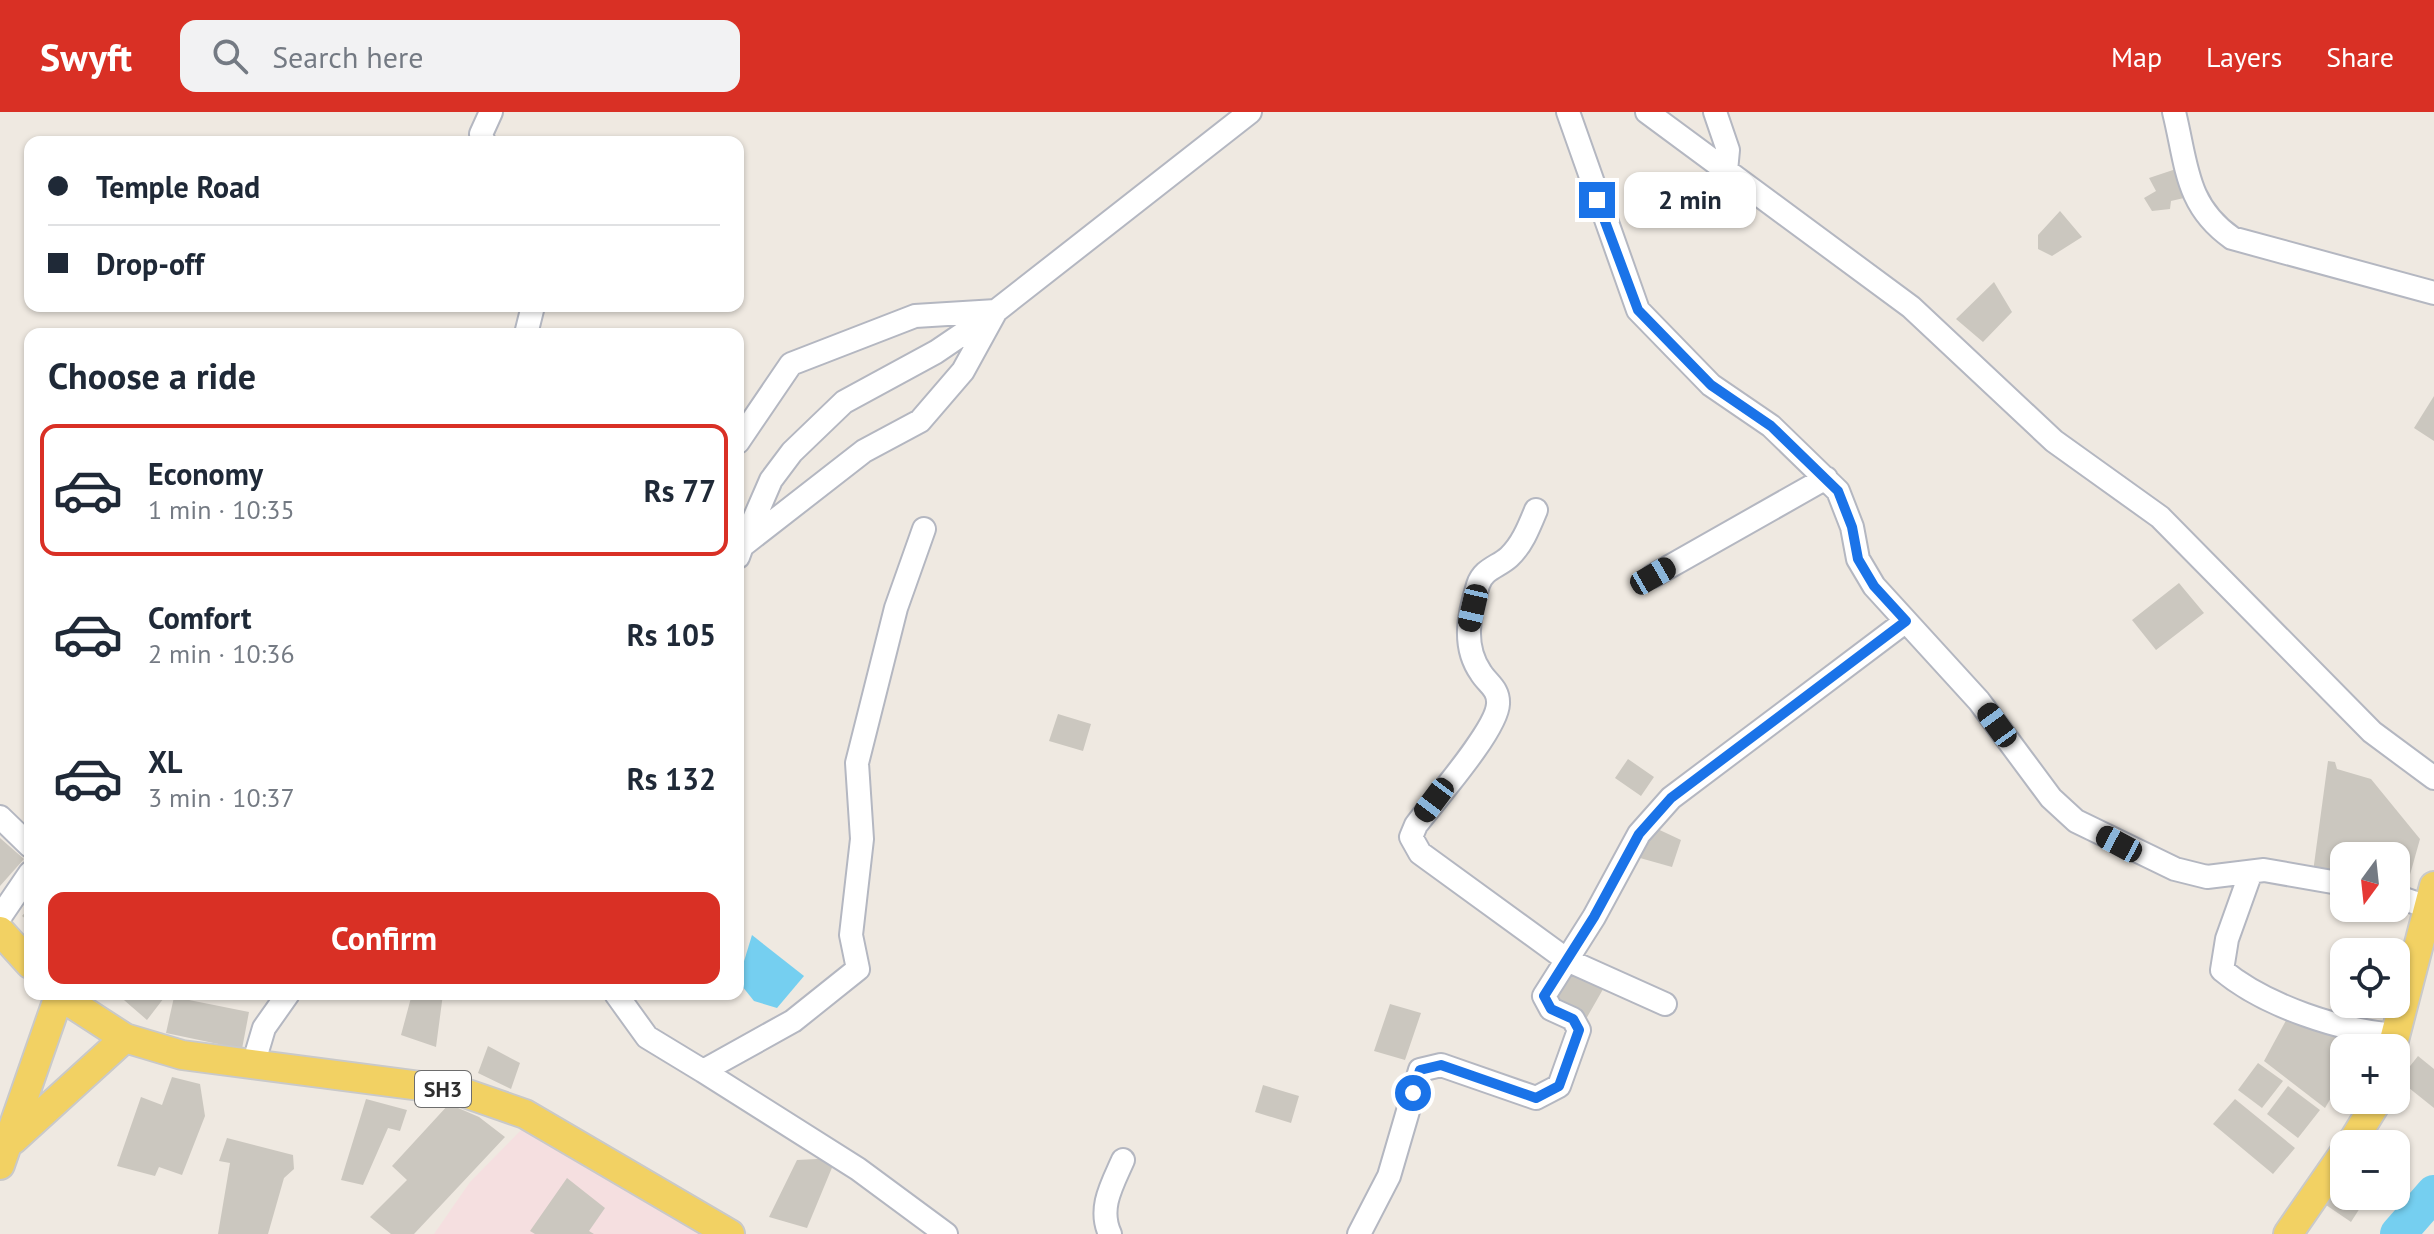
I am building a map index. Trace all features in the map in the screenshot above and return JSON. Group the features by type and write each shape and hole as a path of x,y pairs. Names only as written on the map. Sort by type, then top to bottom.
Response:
{"main road":[{"path":"2396,1034 2433,900"},
{"path":"0,931 24,957"},
{"path":"4,1156 56,1000"},
{"name":"SH3","path":"66,1000 125,1038 182,1055 459,1091 525,1114 730,1234"},
{"path":"4,1156 125,1038"},
{"path":"2288,1234 2330,1173"}],"street":[{"path":"482,136 491,112"},
{"path":"744,539 771,480 792,452 844,402 936,352 996,311 1250,112"},
{"path":"1568,112 1638,310 1711,385 1771,426 1838,491 1852,527 1858,559 1874,586 1979,701 2051,798 2076,821 2175,869 2207,877 2251,872 2297,874 2330,881"},
{"path":"1647,112 1911,307 2054,441 2160,517 2372,732 2434,778"},
{"path":"1715,112 1728,150 1726,171"},
{"path":"2174,112 2195,200 2209,221 2232,238 2434,293"},
{"path":"744,433 791,364 915,316 996,311"},
{"path":"744,546 864,451 920,421 963,371 996,311"},
{"path":"1653,576 1826,478"},
{"path":"1536,510 1527,534 1508,558 1489,569 1479,581 1467,634 1480,673 1495,688 1498,704 1490,728 1416,825 1411,837 1420,853 1567,960 1665,1004"},
{"path":"703,1071 793,1021 858,969 851,935 862,839 857,763 896,608 924,529"},
{"path":"1359,1234 1389,1176 1420,1070 1441,1065 1536,1098 1559,1086 1579,1030 1573,1019 1551,1009 1544,996 1639,834 1671,798 1906,621"},
{"path":"0,817 24,840"},
{"path":"2251,872 2227,939 2222,970 2263,996 2363,1034"},
{"path":"0,917 24,882"},
{"path":"2410,898 2433,900"},
{"path":"253,1065 264,1028 284,1000"},
{"path":"620,1000 647,1037 858,1169 946,1234"},
{"path":"1110,1234 1103,1219 1108,1195 1123,1160"}],"shaded area":[{"path":"526,1125 720,1234 434,1234 470,1182"}],"water":[{"path":"752,935 804,976 777,1008 754,1001 744,988 744,961"}],"building":[{"path":"2176,169 2184,198 2171,201 2170,209 2152,211 2144,198 2156,191 2149,178"},
{"path":"2060,211 2082,237 2052,256 2038,249 2038,235"},
{"path":"1994,282 2012,312 1983,342 1956,319"},
{"path":"2434,396 2434,441 2414,428"},
{"path":"2179,583 2204,613 2156,650 2132,620"},
{"path":"1058,714 1091,724 1083,751 1049,741"},
{"path":"1628,759 1654,777 1641,796 1615,778"},
{"path":"2328,761 2335,762 2337,769 2371,779 2420,839 2410,875 2410,842 2330,842 2330,877 2313,872"},
{"path":"1649,825 1681,840 1672,867 1640,858"},
{"path":"0,838 24,859 0,886"},
{"path":"1575,968 1606,984 1586,1019 1554,1004"},
{"path":"124,1000 162,1000 147,1020"},
{"path":"173,1000 189,1000 249,1012 242,1049 166,1033"},
{"path":"410,1000 442,1000 436,1047 401,1035"},
{"path":"1390,1004 1421,1013 1405,1060 1374,1051"},
{"path":"2290,1013 2339,1034 2330,1034 2330,1100 2325,1108 2264,1061"},
{"path":"488,1046 520,1063 511,1089 478,1073"},
{"path":"2418,1056 2434,1069 2434,1108 2410,1089 2410,1066"},
{"path":"2258,1063 2283,1081 2262,1108 2238,1090"},
{"path":"172,1077 200,1084 205,1116 182,1175 159,1167 155,1176 117,1166 141,1097 162,1105"},
{"path":"1263,1085 1299,1096 1291,1123 1255,1112"},
{"path":"2288,1086 2320,1110 2298,1138 2267,1114"},
{"path":"366,1099 407,1110 400,1131 388,1128 363,1185 341,1180"},
{"path":"2235,1099 2295,1148 2273,1174 2213,1124"},
{"path":"449,1104 479,1117 505,1137 414,1234 391,1234 370,1217 407,1180 392,1166"},
{"path":"227,1138 293,1155 294,1169 284,1178 268,1234 218,1234 230,1163 219,1161"},
{"path":"836,1158 807,1228 769,1217 797,1160"},
{"path":"567,1178 605,1208 589,1231 594,1234 535,1234 530,1231"},
{"path":"2333,1210 2359,1210 2351,1222"}],"waterway":[{"path":"2398,1234 2434,1193"}],"route":[{"path":"1413,1093 1420,1070 1441,1065 1536,1098 1559,1086 1579,1030 1573,1019 1551,1009 1544,996 1594,917 1639,834 1671,798 1906,621 1874,586 1858,559 1852,527 1838,491 1771,426 1711,385 1638,310 1597,200"}]}
